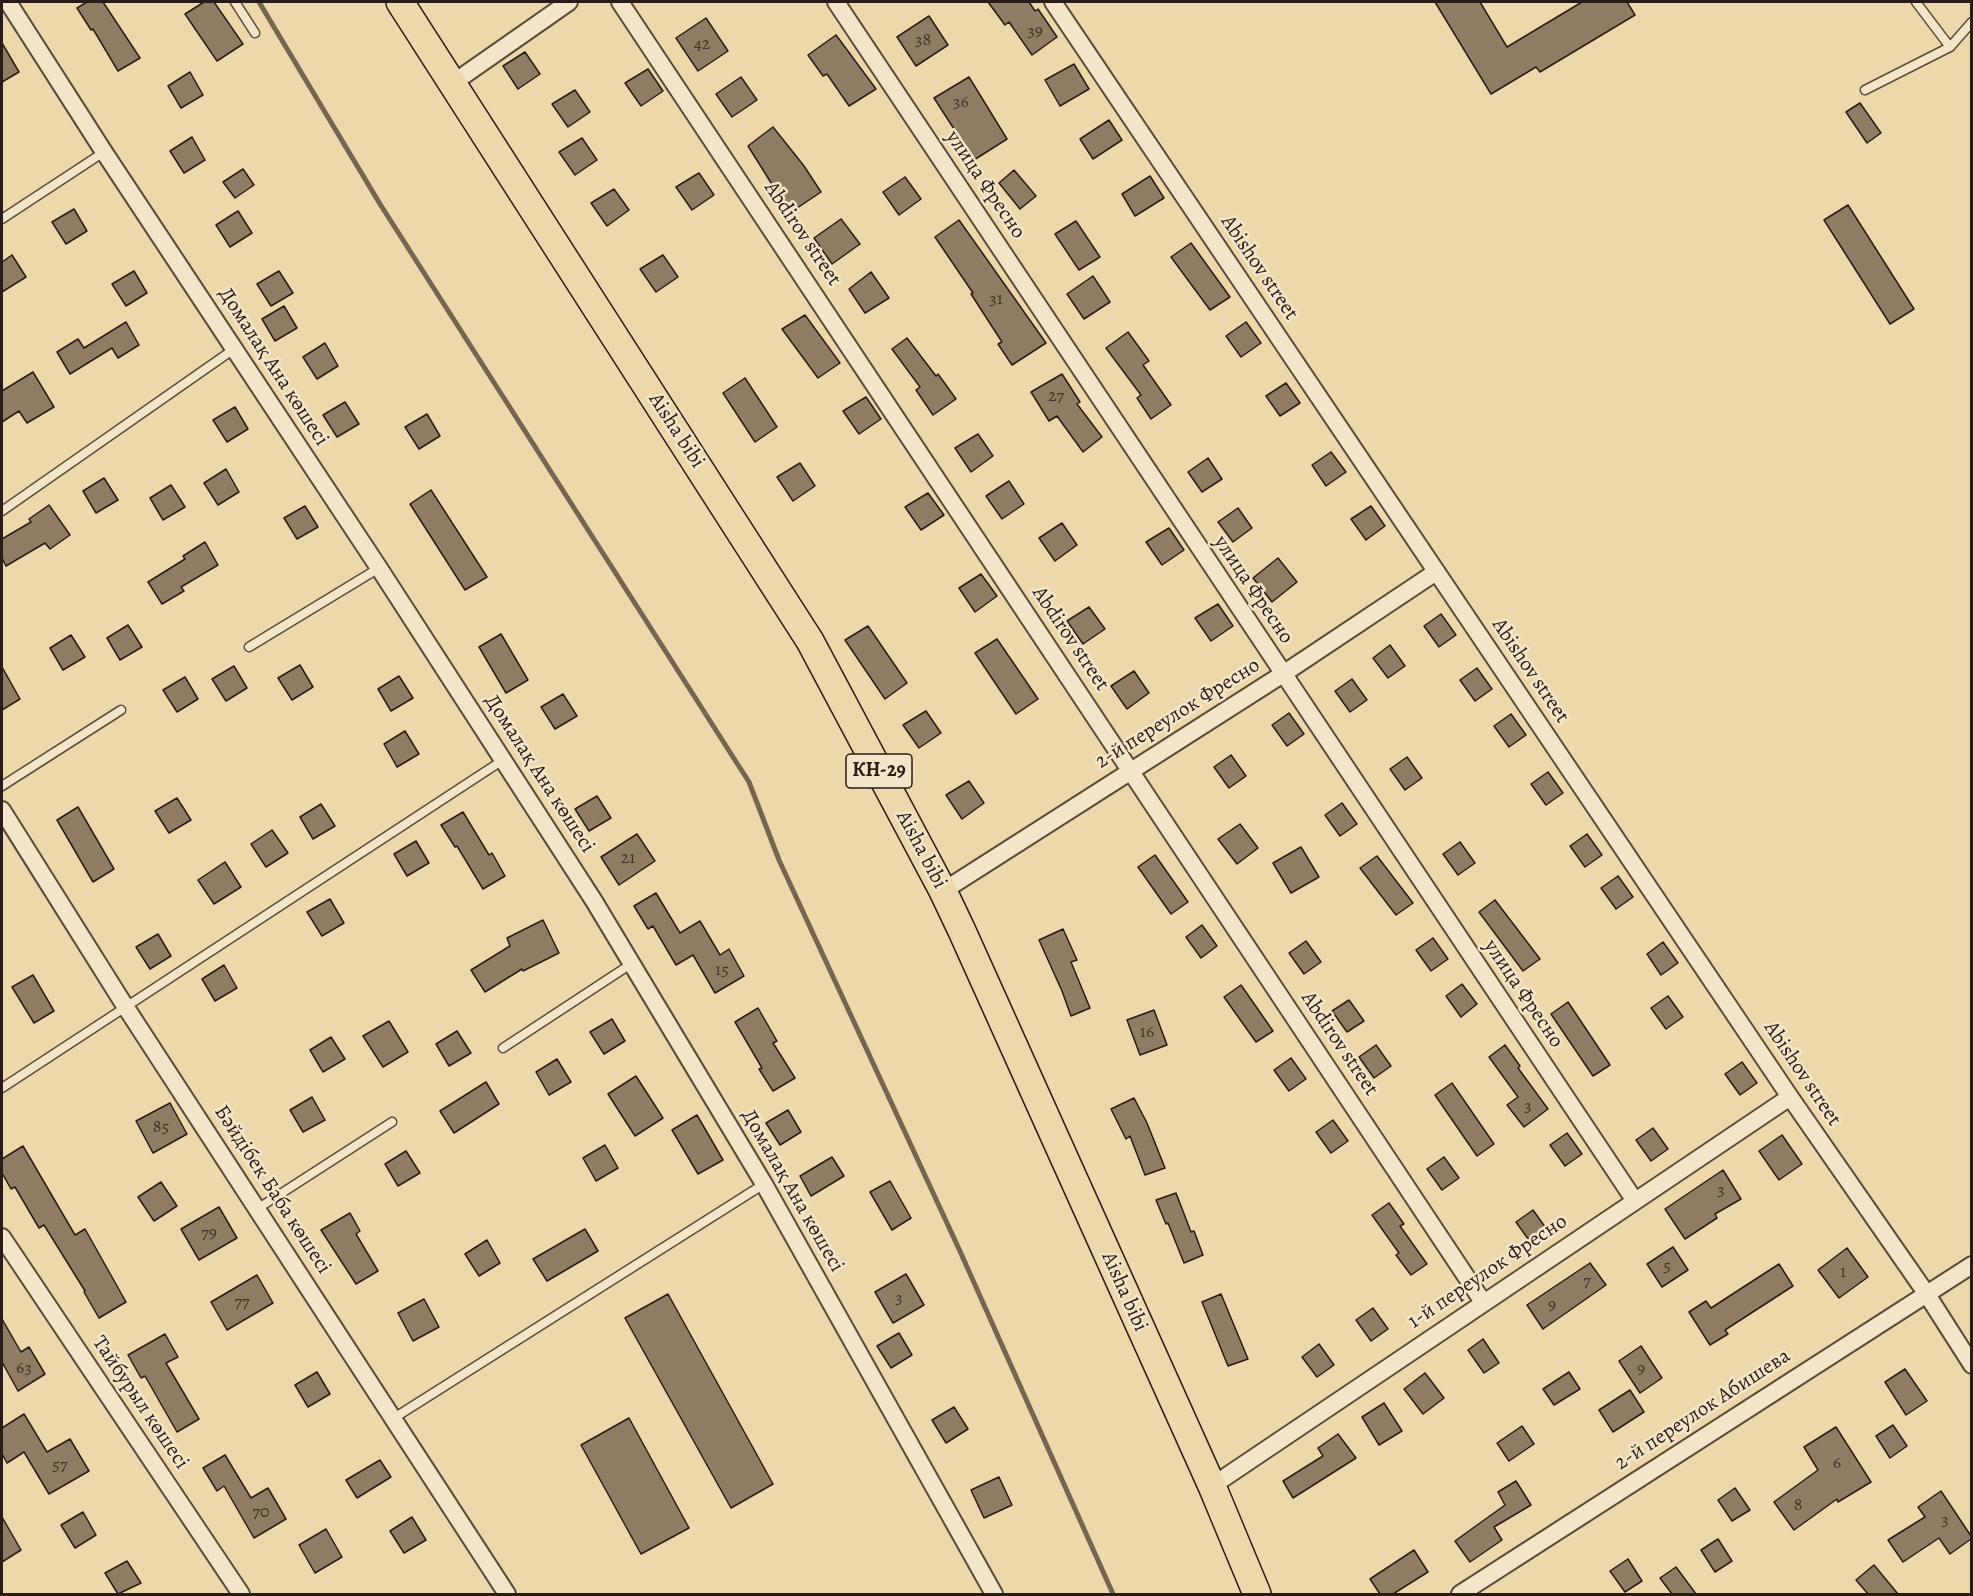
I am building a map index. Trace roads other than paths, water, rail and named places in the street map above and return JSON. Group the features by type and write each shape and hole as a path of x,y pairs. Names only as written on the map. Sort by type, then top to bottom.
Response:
{"main road":[{"name":"Aisha bibi","path":"400,2 810,641 943,891 1212,1486 1257,1594"}],"street":[{"name":"Домалақ Ана көшесі","path":"8,2 104,152 504,760 631,964 764,1184 994,1594"},
{"path":"453,83 569,2"},
{"name":"Abdirov street","path":"620,2 1483,1302"},
{"name":"улица Фресно","path":"836,2 1635,1201"},
{"name":"Abishov street","path":"1053,2 1790,1096 1926,1293 1971,1365"},
{"name":"2-й переулок Фресно","path":"943,891 1282,674 1436,572"},
{"name":"Бәйдібек Баба көшесі","path":"2,810 125,1006 507,1594"},
{"name":"1-й переулок Фресно","path":"1212,1486 1790,1096"},
{"name":"Тайбурыл көшесі","path":"2,1237 241,1594"},
{"name":"2-й переулок Абишева","path":"1460,1594 1971,1265"}],"lane":[{"path":"235,2 255,33"},
{"path":"1917,2 1950,46"},
{"path":"1865,90 1950,46 1971,22"},
{"path":"2,219 104,152"},
{"path":"2,511 234,349"},
{"path":"249,647 379,568"},
{"path":"2,786 121,710"},
{"path":"2,1088 504,760"},
{"path":"503,1048 631,964"},
{"path":"258,1209 392,1122"},
{"path":"394,1418 764,1184"}],"waterway":[{"path":"259,2 380,204 749,782 779,860 959,1249 1113,1594"}]}
